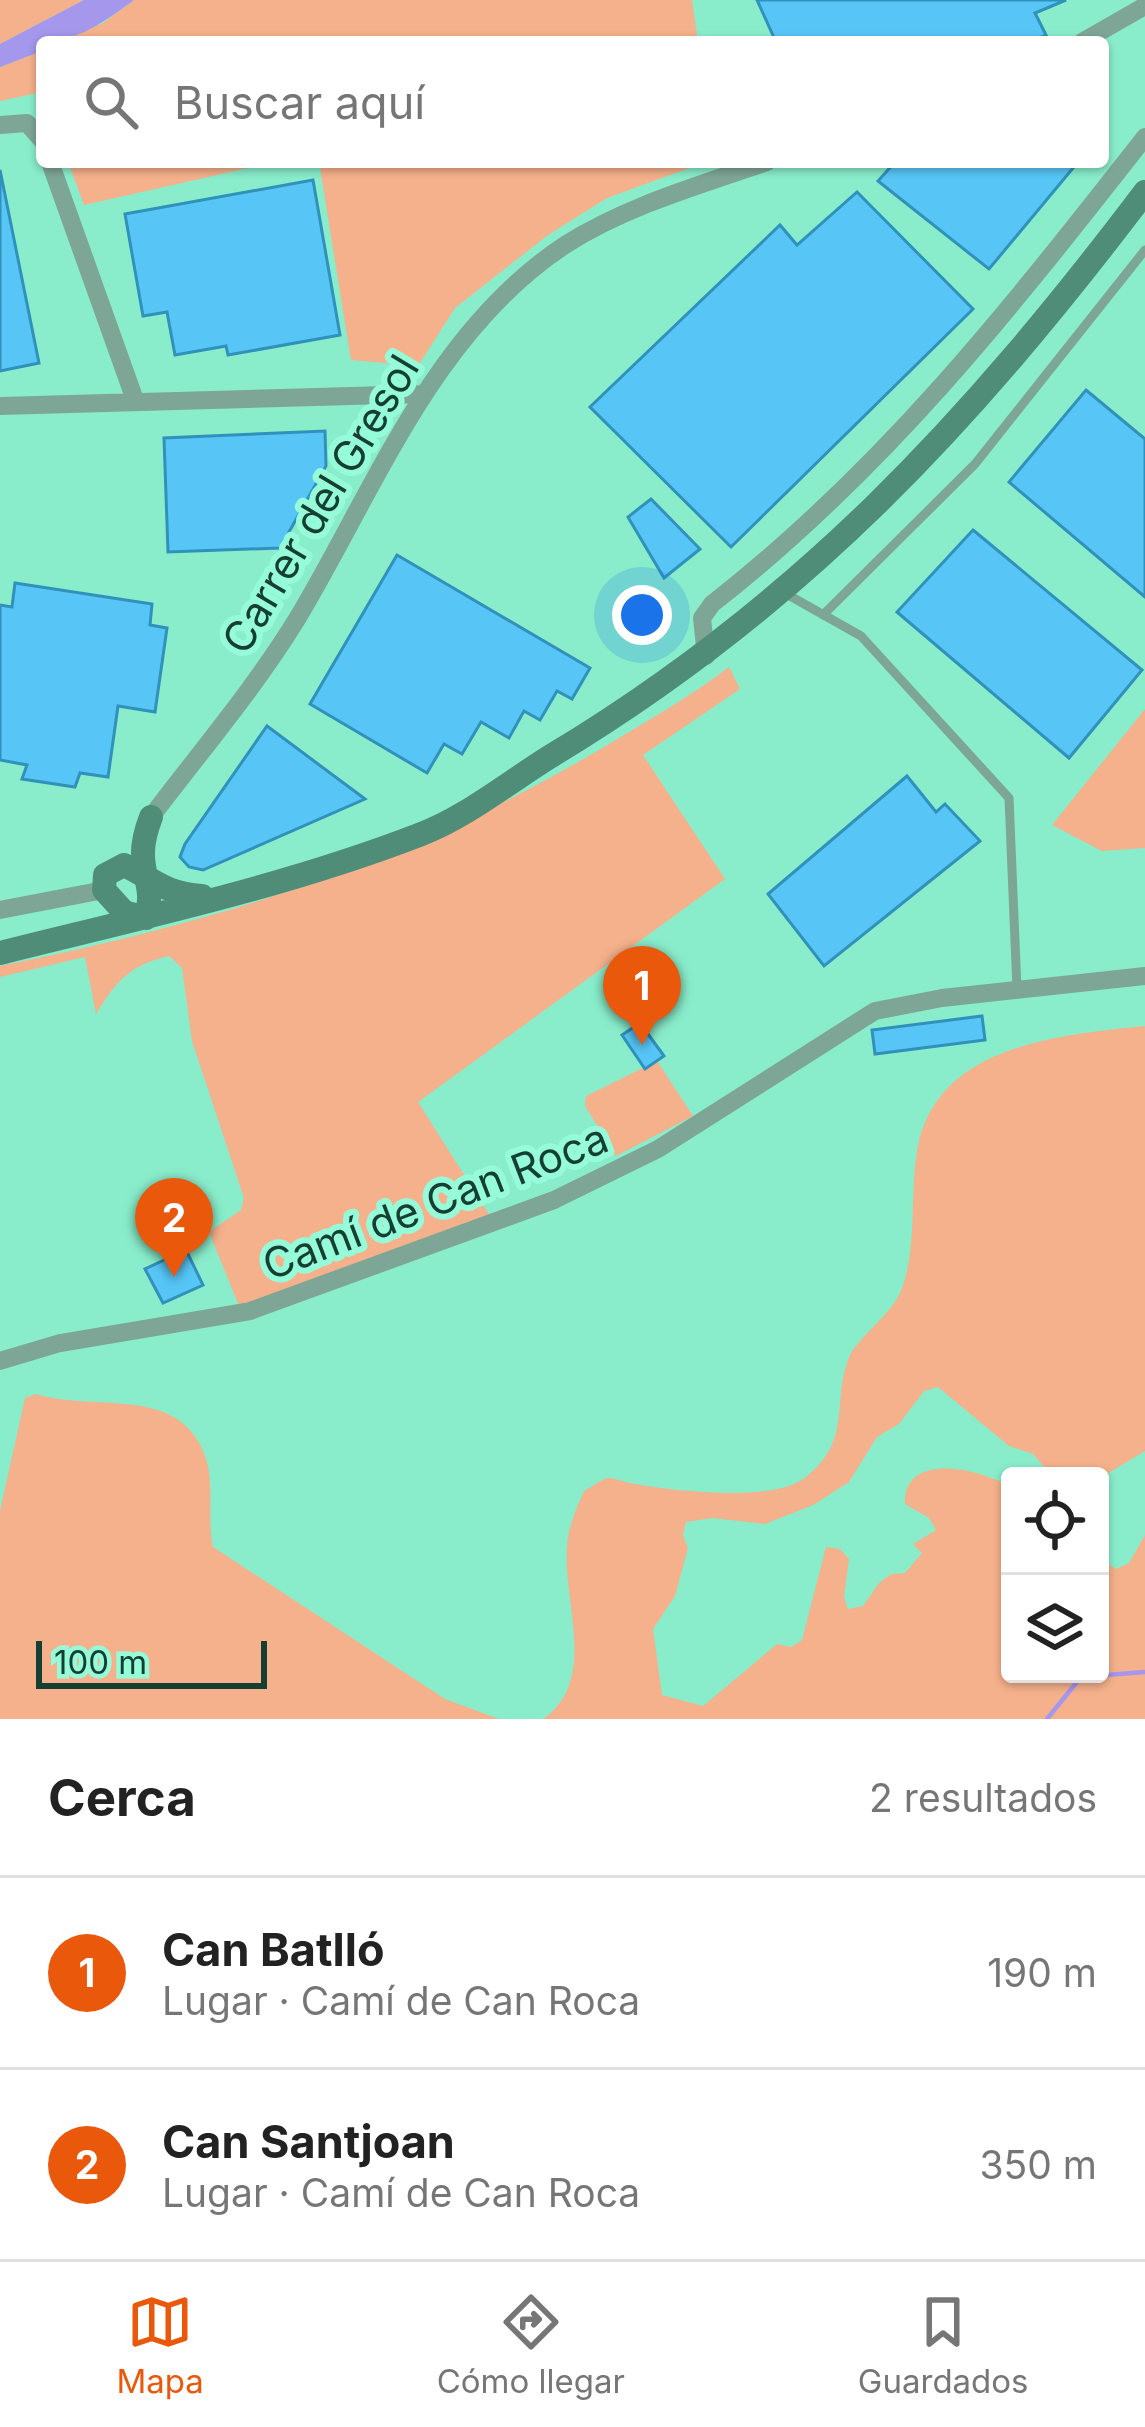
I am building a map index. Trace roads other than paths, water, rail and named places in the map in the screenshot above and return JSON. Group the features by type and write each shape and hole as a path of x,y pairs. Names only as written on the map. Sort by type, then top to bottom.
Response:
{"street":[{"path":"1091,36 1140,5"},
{"path":"0,125 27,123 36,133"},
{"path":"706,656 702,618 712,604 831,505 908,429 1014,305 1145,137"},
{"path":"52,168 135,400"},
{"name":"Carrer del Gresol","path":"151,818 294,623 422,394 495,306 563,246 616,217 751,168"},
{"path":"0,953 146,918 423,834 706,656 783,592 962,421 1145,191"},
{"path":"0,406 422,394"},
{"path":"72,935 99,911 108,879 130,836 151,818"},
{"path":"146,918 151,894 143,879 139,850 151,818"},
{"path":"0,910 108,879 127,866 164,891 216,898"},
{"path":"108,879 124,912 146,918"},
{"name":"Camí de Can Roca","path":"0,1361 60,1343 193,1324 283,1300 608,1175 678,1137 874,1011 1145,976"}],"lane":[{"path":"824,615 975,464 1145,250"},
{"path":"783,592 861,635 1009,798 1017,989"}],"waterway":[{"path":"1047,1719 1081,1677 1145,1672"}],"place":[{"name":"Can Batlló","path":"642,1045"},
{"name":"Can Santjoan","path":"174,1277"}]}
